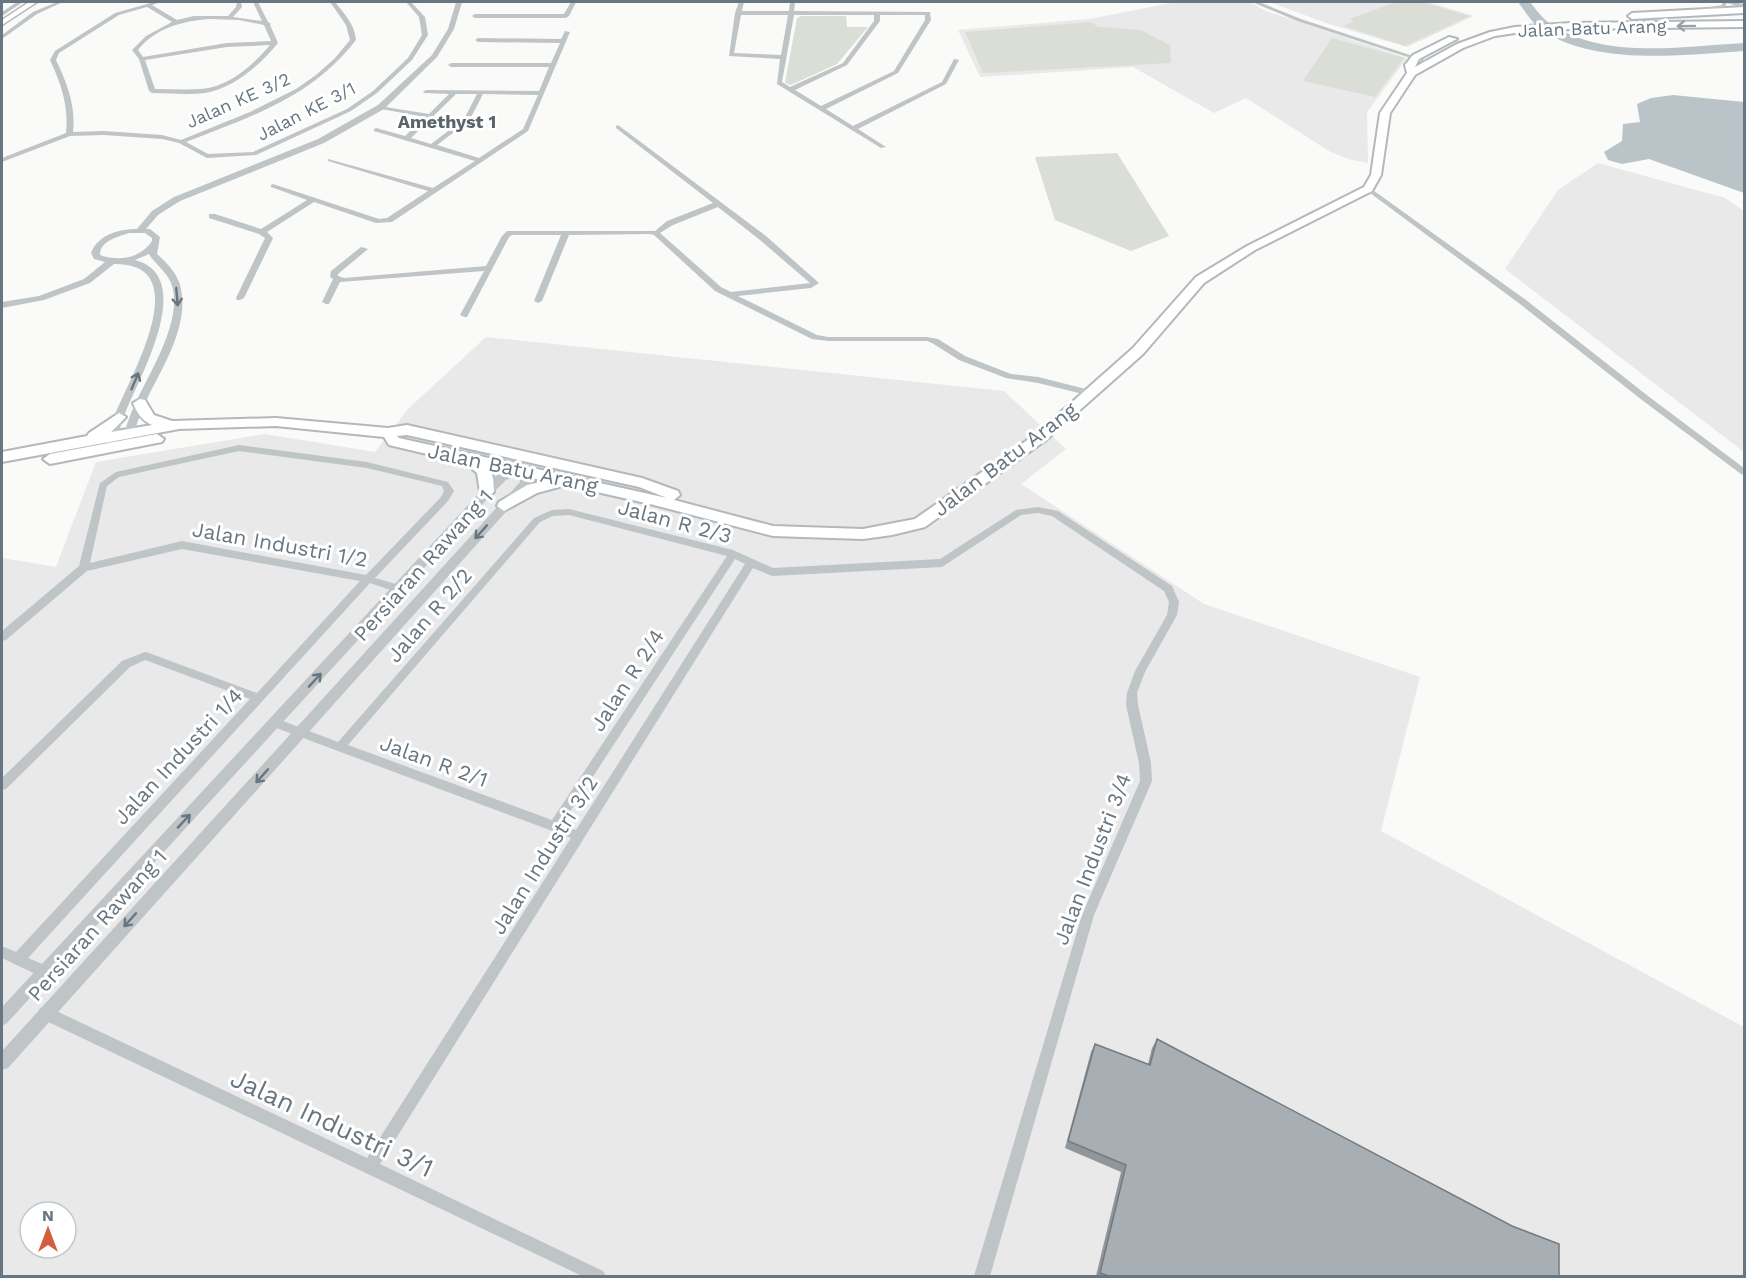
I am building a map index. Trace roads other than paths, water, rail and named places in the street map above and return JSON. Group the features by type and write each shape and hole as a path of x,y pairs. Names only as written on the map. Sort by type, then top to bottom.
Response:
{"main road":[{"path":"2,22 33,2"},
{"name":"Jalan Batu Arang","path":"1412,73 1410,65 1416,57 1468,34 1491,27 1530,26 1744,8"},
{"name":"Jalan Batu Arang","path":"1567,23 1744,24"},
{"name":"Jalan Batu Arang","path":"2,467 179,424 276,422 388,433 394,442 570,480 773,531 863,534 920,523 1041,437 1137,351 1206,276 1251,248 1368,189 1376,175 1385,113 1412,73 1460,46 1493,34 1530,26"},
{"path":"140,402 143,413 149,418 157,422 179,424"},
{"path":"88,440 106,429 119,417"},
{"name":"Jalan Batu Arang","path":"2,457 88,440 180,435 207,424"},
{"path":"388,433 407,430 642,483 708,507 728,519"},
{"path":"510,452 521,460 523,469 555,462"},
{"path":"468,458 482,466 487,478 487,492"},
{"path":"504,506 532,489 570,480"}],"street":[{"path":"2,14 20,2"},
{"path":"2,37 36,13 60,2"},
{"path":"69,134 71,122 64,80 53,60 57,52 117,14 158,2"},
{"path":"229,18 238,7 239,2"},
{"path":"256,2 275,43"},
{"name":"Jalan KE 3/2","path":"181,142 285,99 315,79 353,40 354,36 333,2"},
{"name":"Jalan KE 3/1","path":"181,142 207,156 254,154 349,110 375,92 410,59 425,35 422,17 408,2"},
{"path":"139,231 155,213 177,199 321,141 383,105 435,56 451,29 459,2"},
{"path":"566,16 573,2"},
{"path":"741,2 731,55 783,57"},
{"path":"793,2 778,83 823,108 854,128 859,135 883,147"},
{"path":"915,2 921,12"},
{"path":"1255,2 1299,20 1431,63"},
{"path":"1654,15 1721,8 1727,2 1744,8"},
{"path":"149,6 176,22"},
{"path":"245,19 261,13"},
{"path":"738,13 928,13 896,72 823,108"},
{"path":"790,90 845,64 877,21 877,14"},
{"path":"273,186 384,222 526,130 570,19 566,16 475,16"},
{"path":"268,24 229,18 176,22 163,27 138,45 135,50 142,59 152,91 204,91 238,78 275,43"},
{"path":"478,40 562,40"},
{"path":"142,59 227,45 275,43"},
{"path":"854,128 944,83 956,60"},
{"path":"452,65 552,65"},
{"path":"426,92 541,93"},
{"path":"432,146 467,120 481,92"},
{"path":"407,138 454,93"},
{"path":"383,105 432,114"},
{"path":"618,127 764,238 815,283 811,286 732,294"},
{"path":"376,130 480,160"},
{"path":"2,160 69,134 136,133 162,136 181,142"},
{"path":"330,160 435,191"},
{"path":"1368,189 1523,302 1744,472"},
{"path":"262,232 313,199"},
{"path":"464,315 487,268 510,233 656,233 670,223 718,204"},
{"path":"212,216 262,232 269,238 240,298"},
{"path":"147,231 156,237 153,255 164,265 177,288 178,308 174,328 120,440 119,417 156,330 160,307 158,288 151,270 142,264 98,257 96,248 109,238 147,231"},
{"path":"538,301 566,232"},
{"path":"656,233 718,289 815,337 927,339 935,341 962,358 1009,376 1038,380 1091,393"},
{"path":"2,305 41,298 87,281 117,261 141,255 154,246"},
{"path":"363,249 334,273 334,277 343,280 487,268"},
{"path":"326,302 338,278"},
{"name":"Jalan Industri 1/4","path":"17,960 368,579 445,500 448,491 445,484 367,465 239,448 110,478 103,485 84,568"},
{"name":"Persiaran Rawang 1","path":"2,1017 487,492 502,477 523,469 525,483 2,1062"},
{"name":"Jalan Industri 3/4","path":"752,563 772,572 942,563 1019,512 1038,510 1055,513 1168,588 1174,602 1172,615 1140,672 1132,693 1132,705 1145,763 1146,781 1088,915 982,1276"},
{"name":"Jalan R 2/3","path":"552,513 569,512 733,554 752,563"},
{"name":"Jalan R 2/2","path":"340,747 537,520 552,513"},
{"name":"Jalan Industri 1/2","path":"2,637 84,568 182,545 368,579 399,589"},
{"name":"Jalan R 2/4","path":"554,827 733,554"},
{"name":"Jalan Industri 3/2","path":"369,1167 752,563"},
{"path":"2,785 126,664 145,656 259,698"},
{"name":"Jalan R 2/1","path":"275,723 579,836"},
{"path":"2,952 44,972"},
{"name":"Jalan Industri 3/1","path":"45,1014 598,1276"}],"waterway":[{"path":"1524,2 1541,23 1565,38 1593,46 1656,51 1744,47"}],"district":[{"name":"Amethyst 1","path":"447,121"}]}
